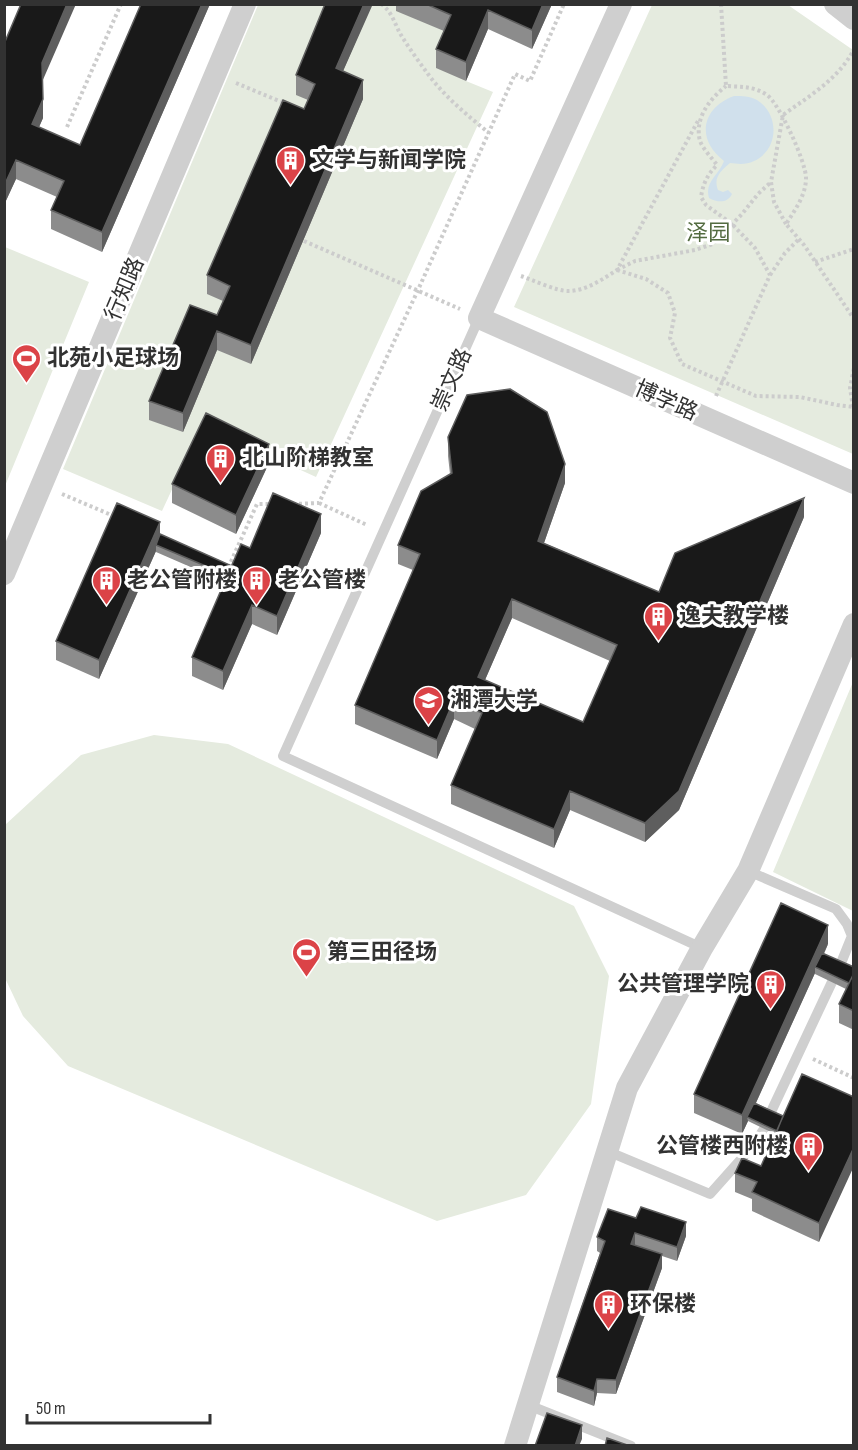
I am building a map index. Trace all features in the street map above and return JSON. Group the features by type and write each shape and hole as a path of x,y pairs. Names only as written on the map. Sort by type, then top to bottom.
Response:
{"street":[{"name":"行知路","path":"4,574 245,4"},
{"name":"崇文路","path":"479,318 621,4"},
{"path":"835,4 854,19"},
{"name":"博学路","path":"479,318 854,483"},
{"path":"515,1446 627,1088 702,948 748,871 854,624"}],"lane":[{"name":"崇文路","path":"479,318 283,756 702,948"},
{"path":"748,871 836,909 847,924 852,936 839,968"},
{"path":"770,1114 832,982"},
{"path":"608,1151 710,1194 751,1148 764,1129"},
{"path":"528,1405 631,1446"}],"path":[{"path":"67,128 121,4"},
{"path":"381,4 387,6 402,36 428,74 463,112 489,133"},
{"path":"319,503 515,74 530,81 564,4"},
{"path":"721,4 726,86"},
{"path":"854,49 827,84 783,115 771,182 774,202 786,224 799,239 854,319"},
{"path":"216,74 288,105"},
{"path":"617,270 705,109 726,86 750,87 768,95 783,115 801,158 806,177 802,197 786,224"},
{"path":"705,109 699,126 701,143 717,165 709,173 703,185 701,197 706,205 732,224 755,248 770,274"},
{"path":"521,276 567,291 584,288 600,281 635,261 695,250 713,244 771,182"},
{"path":"715,398 770,274 785,253 799,239"},
{"path":"304,242 479,318"},
{"path":"815,262 854,249"},
{"path":"617,270 646,279 668,293 675,313 670,338 682,364 756,396 800,397 853,407 850,388 854,368"},
{"path":"42,485 124,521"},
{"path":"287,504 319,503 368,525"},
{"path":"219,561 229,566 257,504 277,504"},
{"path":"799,1053 854,1078"}],"green space":[{"path":"258,5 438,5 466,81 493,92 316,477 202,425 162,511 63,469"},
{"name":"泽园","path":"652,5 788,5 853,50 853,454 514,307"},
{"name":"北苑小足球场","path":"5,247 89,282 5,486"},
{"path":"853,682 853,911 773,872"},
{"name":"第三田径场","path":"154,735 228,744 574,906 609,976 591,1104 526,1195 437,1221 68,1066 23,1016 5,978 5,825 81,755"}],"water":[{"path":"734,96 752,98 764,106 770,114 774,132 768,149 762,156 748,163 730,163 721,172 716,181 718,190 723,192 728,190 732,194 725,201 716,201 709,198 709,187 724,161 709,144 706,125 715,108"}],"building":[{"path":"21,4 67,4 42,63 43,99 32,124 80,145 141,4 202,4 102,232 51,210 64,181 16,160 4,186 4,44"},
{"name":"文学与新闻学院","path":"325,4 364,4 336,68 363,80 251,345 217,331 183,413 149,401 190,305 217,315 230,286 207,275 283,100 304,109 315,84 296,75"},
{"path":"426,4 543,4 532,30 488,10 466,62 436,49 451,15"},
{"name":"逸夫教学楼","path":"510,389 547,412 565,464 538,541 659,592 675,553 804,498 679,791 645,823 570,791 554,829 451,785 482,713 454,700 437,740 355,705 420,554 398,545 421,491 452,473 448,437 467,395","holes":["512,599 617,645 583,722 478,677"]},
{"name":"北山阶梯教室","path":"206,413 269,444 236,515 172,484"},
{"name":"老公管楼","path":"273,493 321,514 277,616 252,605 223,671 192,657 241,544 250,548"},
{"name":"老公管附楼","path":"117,503 160,522 99,660 56,641"},
{"path":"160,534 232,566 227,575 156,545"},
{"name":"公共管理学院","path":"781,903 828,925 742,1115 694,1094"},
{"path":"822,953 854,967 849,983 815,967"},
{"path":"854,973 854,1011 839,1004"},
{"name":"公管楼西附楼","path":"802,1074 854,1097 854,1147 819,1223 752,1192 757,1182 735,1173 742,1158 761,1166"},
{"path":"754,1103 783,1116 777,1131 747,1117"},
{"name":"环保楼","path":"641,1207 686,1222 677,1247 635,1233 631,1244 662,1254 616,1380 597,1379 594,1391 557,1377 605,1241 597,1237 608,1209 636,1218"},
{"path":"547,1413 582,1425 575,1446 535,1446"},
{"path":"607,1438 630,1446 605,1446"}],"place":[{"name":"文学与新闻学院","path":"291,186"},
{"name":"北苑小足球场","path":"26,384"},
{"name":"北山阶梯教室","path":"221,484"},
{"name":"老公管附楼","path":"106,606"},
{"name":"老公管楼","path":"257,606"},
{"name":"逸夫教学楼","path":"658,642"},
{"name":"湘潭大学","path":"429,726"},
{"name":"第三田径场","path":"306,978"},
{"name":"公共管理学院","path":"770,1010"},
{"name":"公管楼西附楼","path":"809,1172"},
{"name":"环保楼","path":"609,1330"}]}
